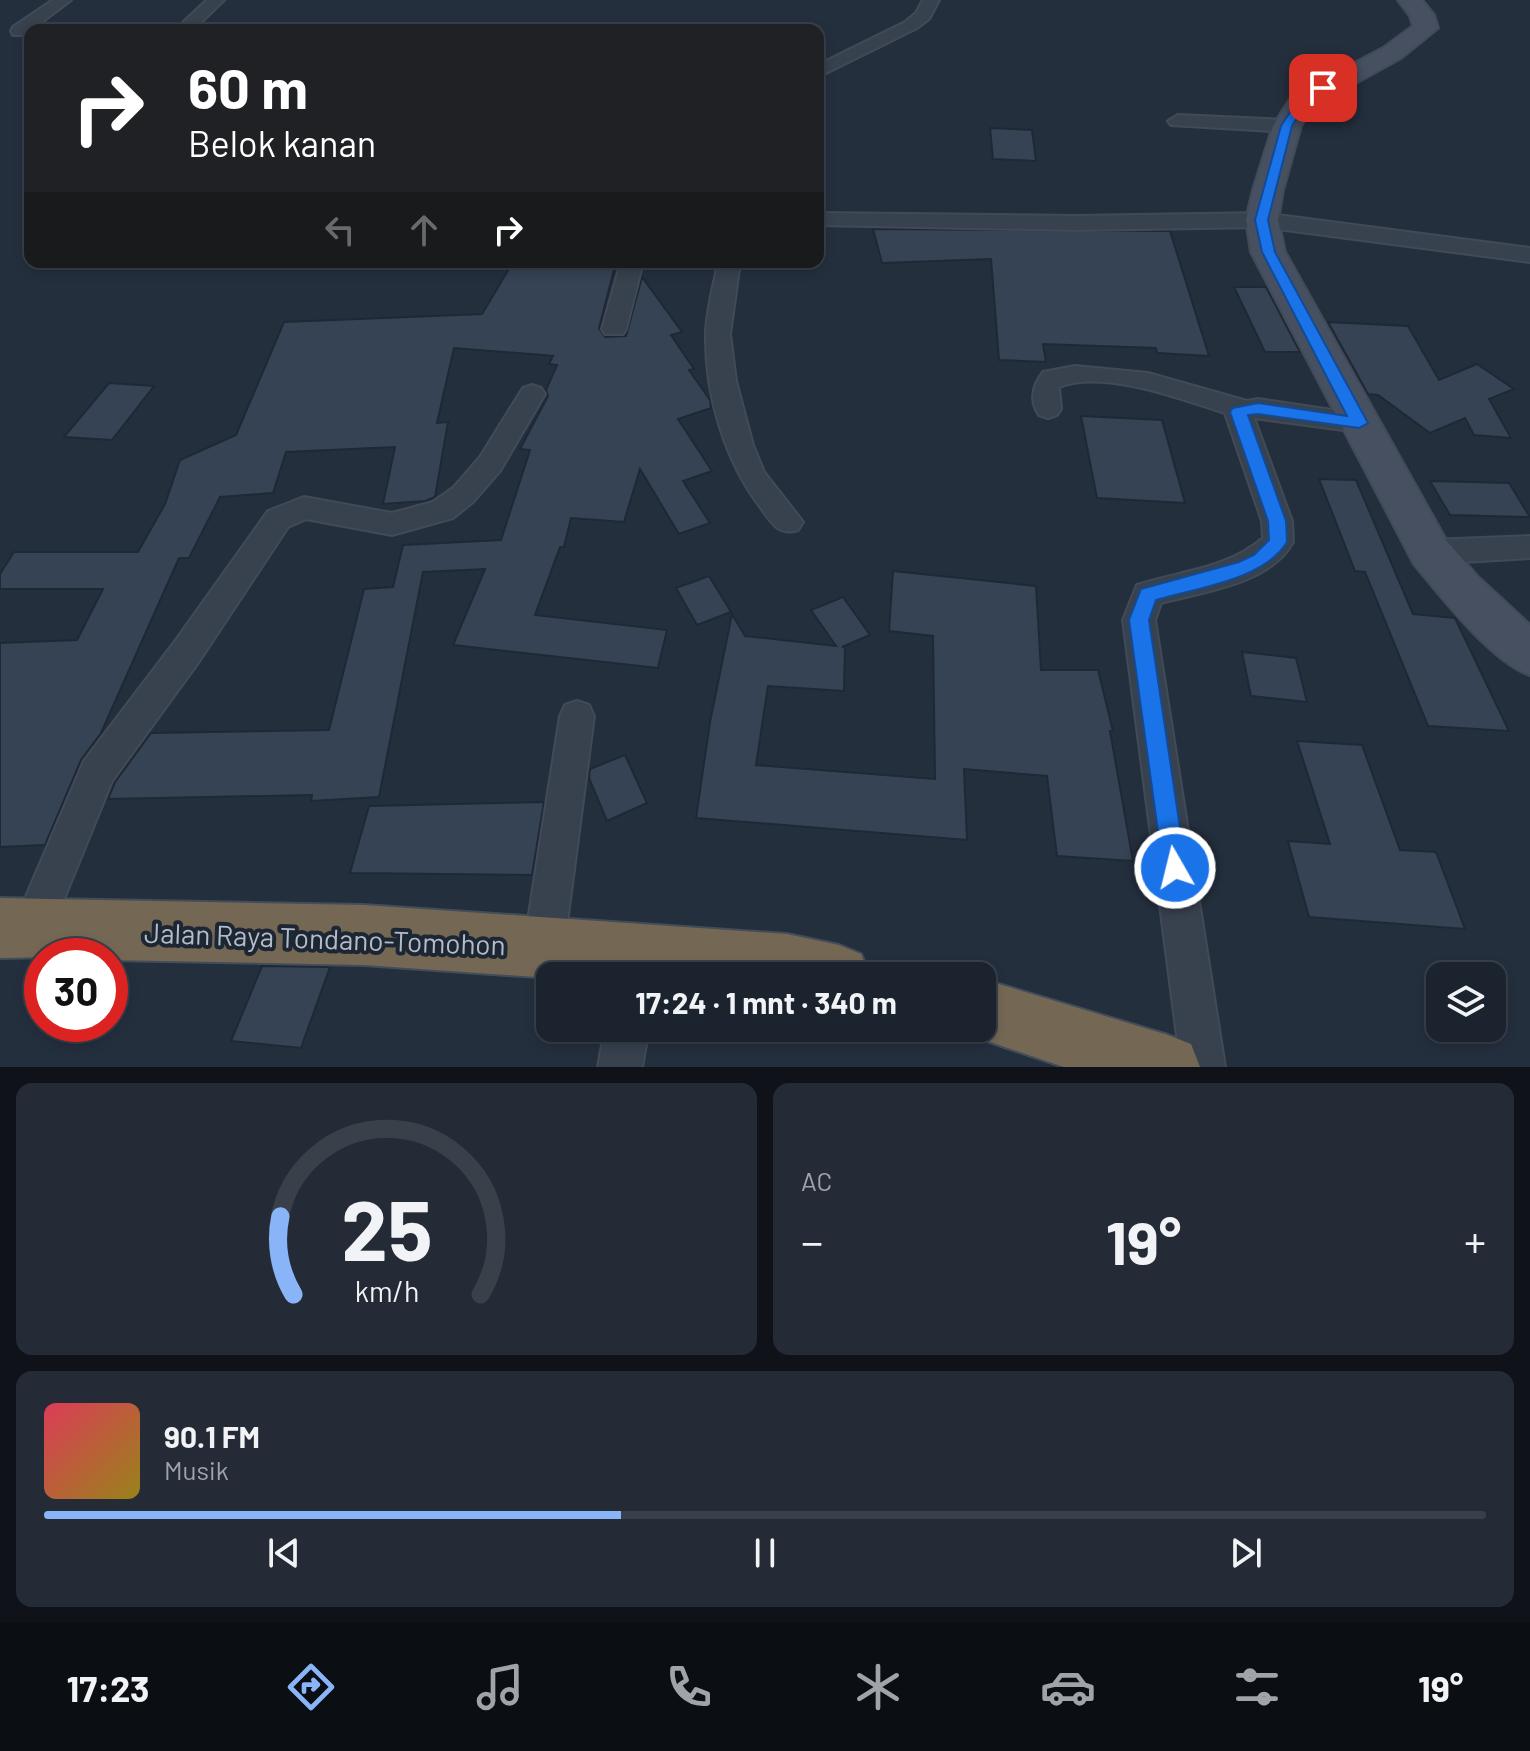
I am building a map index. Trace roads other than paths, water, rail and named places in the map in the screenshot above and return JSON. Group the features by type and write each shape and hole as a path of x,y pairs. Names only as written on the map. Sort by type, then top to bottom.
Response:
{"highway":[{"name":"Jalan Raya Tondano-Tomohon","path":"16,929 364,935 544,946 623,962"},
{"path":"996,1014 1168,1067"}],"main road":[{"path":"1410,0 1422,15 1426,28 1392,53 1302,102 1287,126 1262,220 1268,252 1430,552 1462,590 1530,655"}],"street":[{"path":"34,24 63,0"},
{"path":"190,24 216,0"},
{"path":"824,69 911,25 923,16 931,0"},
{"path":"0,30 24,32"},
{"path":"1178,121 1287,126"},
{"path":"824,219 1076,223 1262,220 1530,255"},
{"path":"614,329 630,268"},
{"path":"728,268 718,334 723,381 739,445 752,476 788,522"},
{"path":"1048,409 1046,386 1052,378 1067,375 1111,377 1161,385 1242,409 1283,411 1359,423"},
{"path":"16,929 114,746 188,650 278,519 304,508 392,524 443,510 463,495 490,464 532,394"},
{"path":"1203,1067 1139,620 1148,594 1245,568 1261,560 1278,542 1277,521 1237,415 1242,409"},
{"path":"1430,552 1530,547"},
{"path":"544,946 577,716"},
{"path":"620,1067 624,1042"}]}
